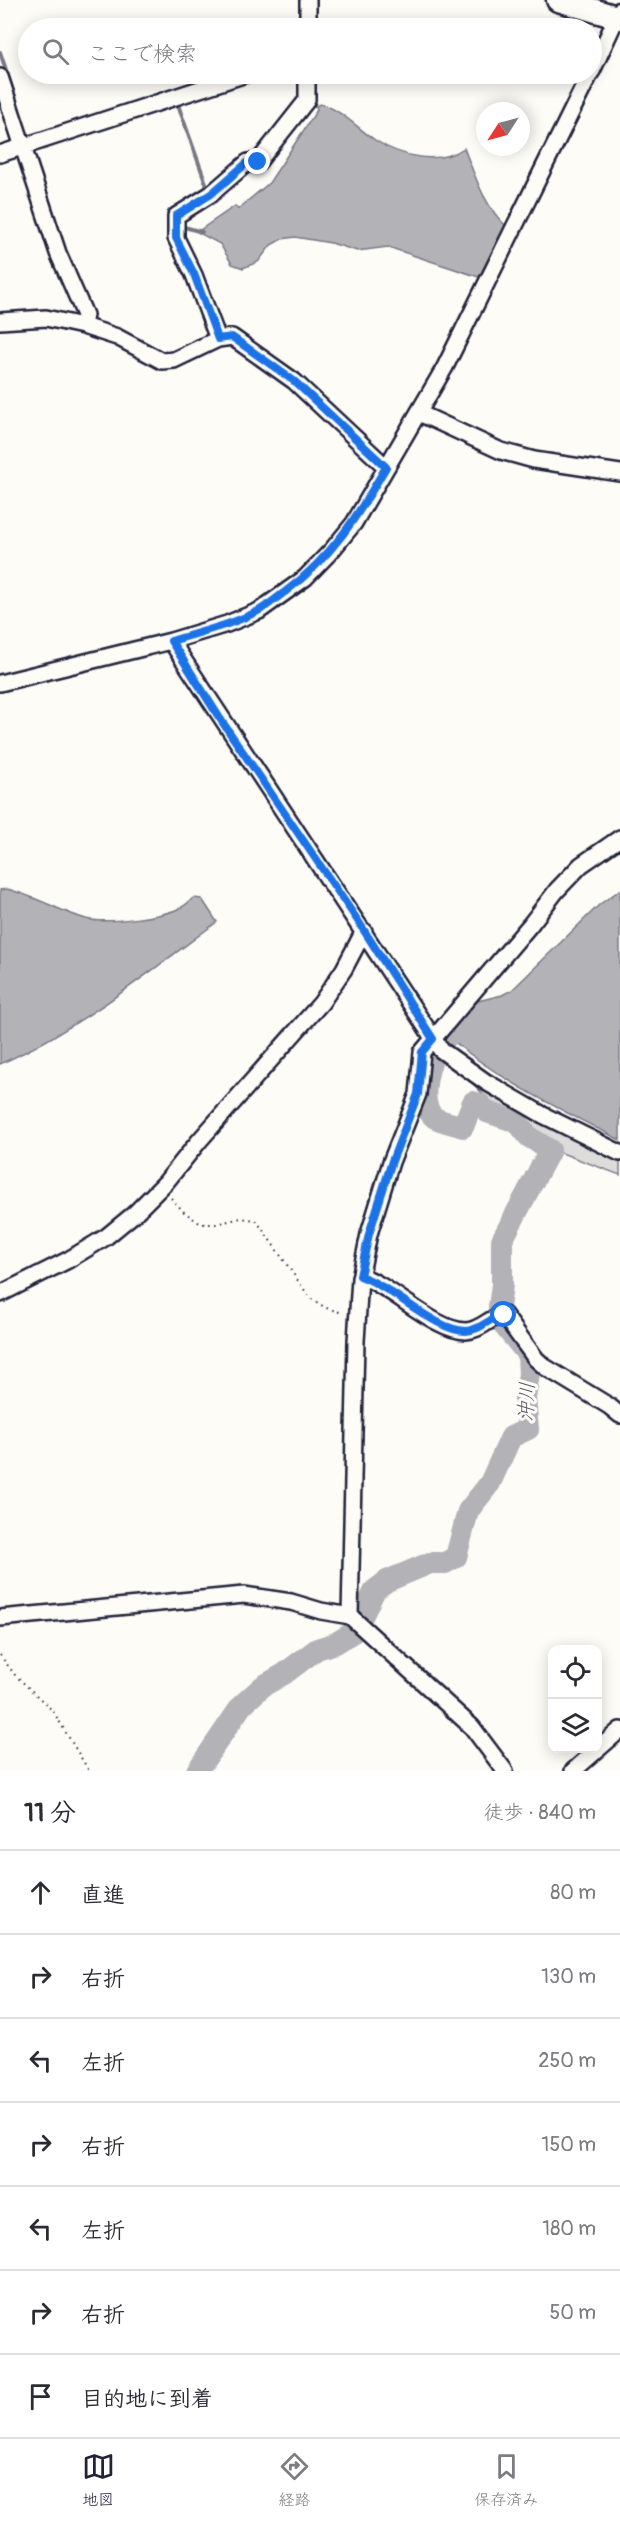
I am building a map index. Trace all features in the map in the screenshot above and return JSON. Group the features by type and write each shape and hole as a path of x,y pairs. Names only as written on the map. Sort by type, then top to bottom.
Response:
{"highway":[{"path":"558,0 619,15"}],"street":[{"path":"308,0 308,18"},
{"path":"602,50 619,15"},
{"path":"0,77 58,253 85,315 83,326"},
{"path":"0,154 215,84"},
{"path":"218,339 194,274 176,238 176,216 210,194 248,162 254,164 258,162 308,100 307,84"},
{"path":"0,683 171,641 227,624 259,611 304,578 332,550 354,523 445,367 585,84"},
{"path":"0,321 46,318 83,326 117,337 162,361 174,360 218,339 232,337 294,381 386,467"},
{"path":"419,413 501,452 534,460 620,473"},
{"path":"171,641 433,1039 450,1058 486,1082 543,1115 620,1153"},
{"path":"356,1621 357,1318 360,1276 369,1234 385,1182 418,1094 422,1052 530,926 557,890 581,865 620,838"},
{"path":"0,1294 68,1260 106,1237 134,1214 321,1003 344,969 364,931"},
{"path":"360,1276 376,1281 447,1327 466,1331 481,1327 500,1315 545,1367 620,1415"},
{"path":"0,1618 244,1595 291,1602 356,1621 472,1727 505,1771"},
{"path":"573,1771 620,1730"}],"path":[{"path":"160,1187 184,1212 201,1224 216,1224 241,1218 256,1220 310,1298 326,1308 357,1318"},
{"path":"0,1655 15,1675 52,1712 89,1771"}],"shaded area":[{"path":"320,104 342,114 368,135 395,151 431,158 442,157 464,148 486,200 507,227 482,278 388,247 357,251 331,243 295,237 282,239 271,245 258,262 243,268 232,264 220,244 199,233 200,230 235,206 238,209 269,183 317,110 316,106"},
{"path":"7,889 76,916 95,920 149,917 174,911 193,898 202,899 217,922 85,1017 58,1034 0,1064 0,890"},
{"path":"620,890 620,1140 512,1082 452,1040 462,1027 454,1020 470,1003 502,995 512,990 600,904"},
{"path":"458,1069 620,1160 620,1175 559,1152 530,1134 519,1120 498,1113 488,1099"}],"waterway":[{"path":"0,52 18,106"},
{"path":"177,102 208,189"},
{"path":"181,226 202,232"},
{"name":"沖川","path":"445,1039 454,1030 490,1033"},
{"name":"沖川","path":"197,1771 242,1705 263,1686 284,1674 317,1649 336,1643 355,1631 375,1590 387,1581 430,1563 445,1563 456,1557 468,1511 490,1483 511,1437 528,1429 525,1398 529,1374 528,1355 501,1322 499,1307 502,1285 502,1240 550,1150 529,1137 517,1122 487,1112 480,1104 473,1102 463,1127 435,1118 430,1112 425,1096 429,1068 435,1053"}],"route":[{"path":"258,162 254,164 248,162 211,194 176,216 176,238 194,274 218,339 232,337 294,381 386,467 354,523 332,550 304,578 259,611 227,624 171,641 219,717 358,921 433,1039 422,1052 418,1094 392,1161 369,1234 360,1276 376,1281 447,1327 466,1331 481,1327 495,1316 504,1315"}]}
